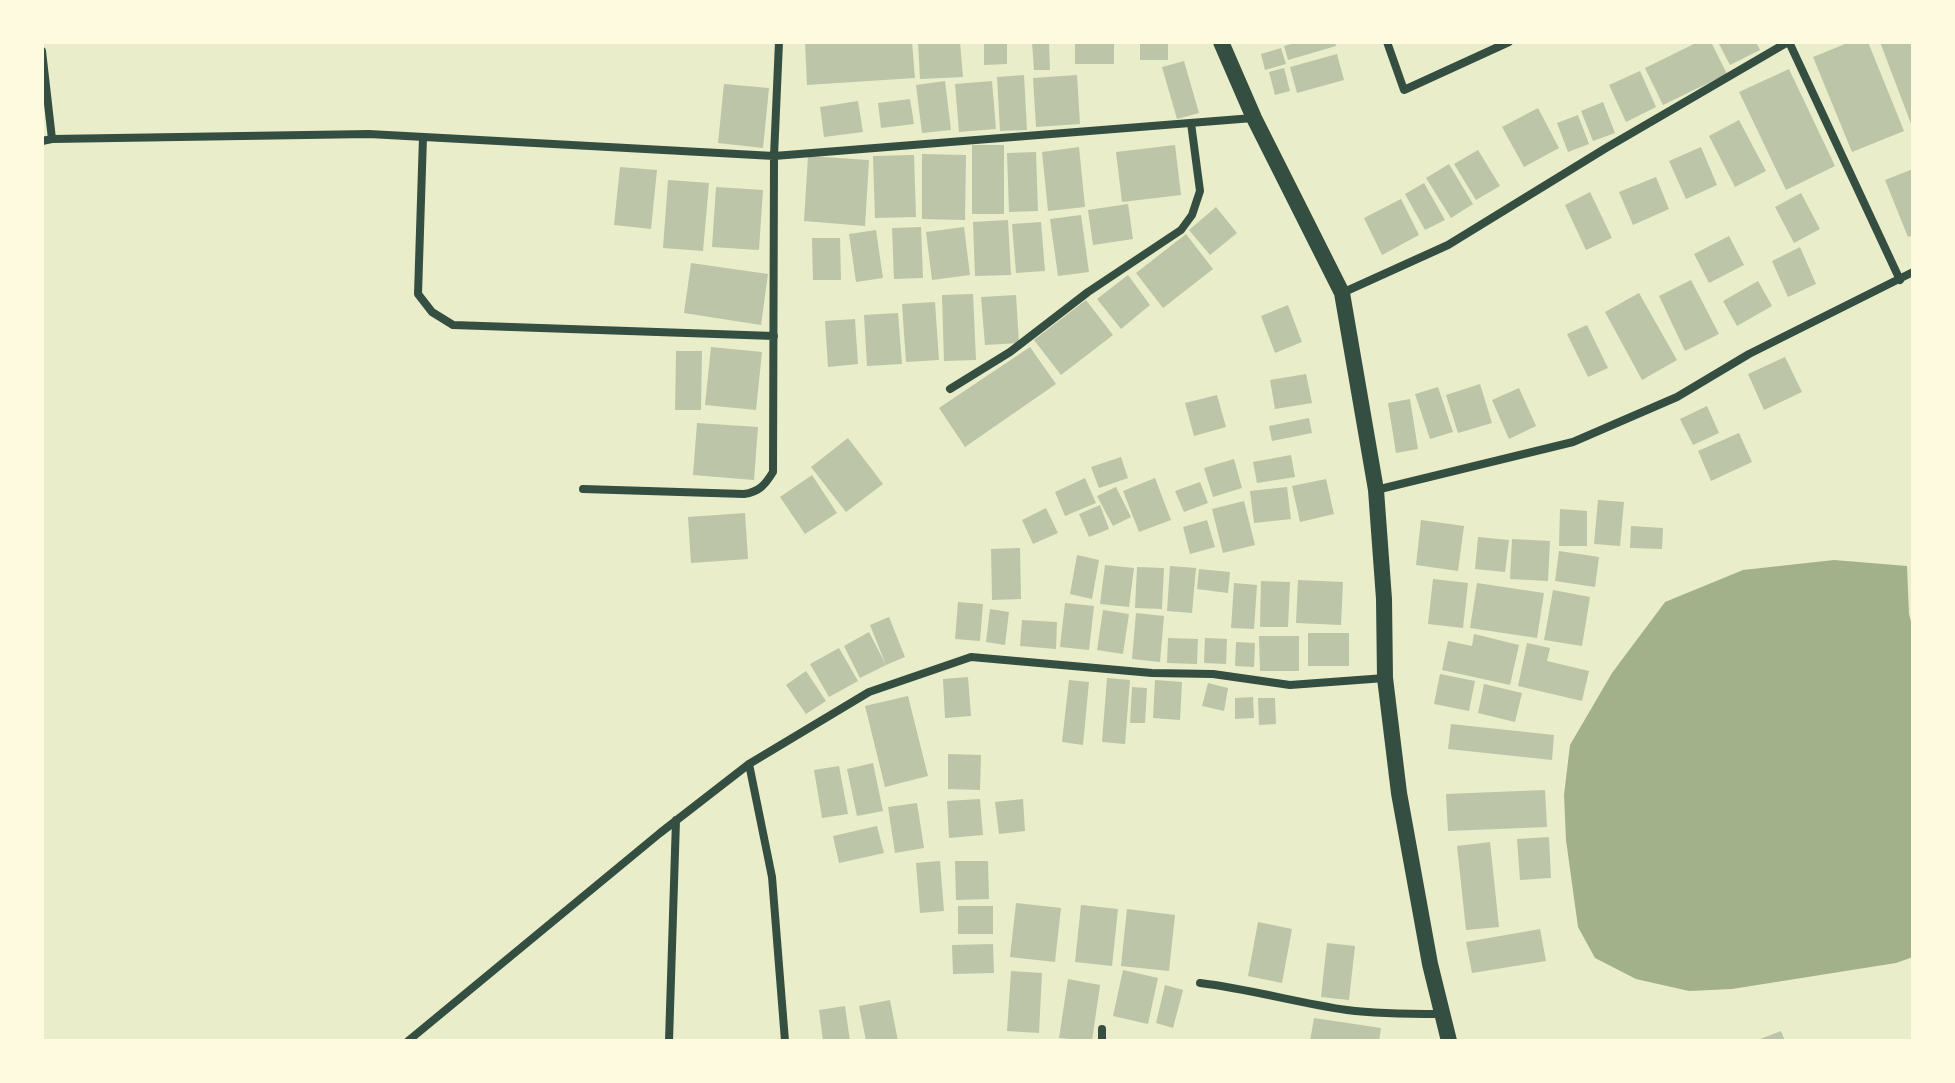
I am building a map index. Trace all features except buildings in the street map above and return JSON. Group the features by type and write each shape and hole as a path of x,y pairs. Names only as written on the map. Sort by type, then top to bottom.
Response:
{"main road":[{"path":"1221,42 1254,118 1342,293 1376,490 1384,599 1385,678 1399,793 1440,1014 1449,1041"}],"street":[{"path":"583,489 744,494 765,486 773,472 774,156 779,42"},
{"path":"1387,42 1404,90 1509,42"},
{"path":"1342,293 1448,245 1606,148 1789,42 1900,280"},
{"path":"42,51 52,139"},
{"path":"42,141 369,134 774,156 1254,118"},
{"path":"950,389 1010,352 1088,292 1181,230 1192,215 1200,191 1191,123"},
{"path":"423,137 418,294 432,312 453,325 774,336"},
{"path":"1376,490 1573,442 1677,397 1749,354 1913,272"},
{"path":"408,1041 676,820 749,764 869,692 971,657 1152,673 1213,674 1290,685 1385,678"},
{"path":"749,764 772,877 785,1041"},
{"path":"669,1041 676,820"},
{"path":"1200,983 1348,1010 1440,1014"},
{"path":"1102,1029 1102,1041"}],"shaded area":[{"path":"1834,560 1907,566 1909,614 1913,629 1913,957 1896,963 1732,989 1689,991 1636,979 1595,958 1578,927 1566,840 1564,795 1570,745 1612,673 1665,602 1743,570"}]}
